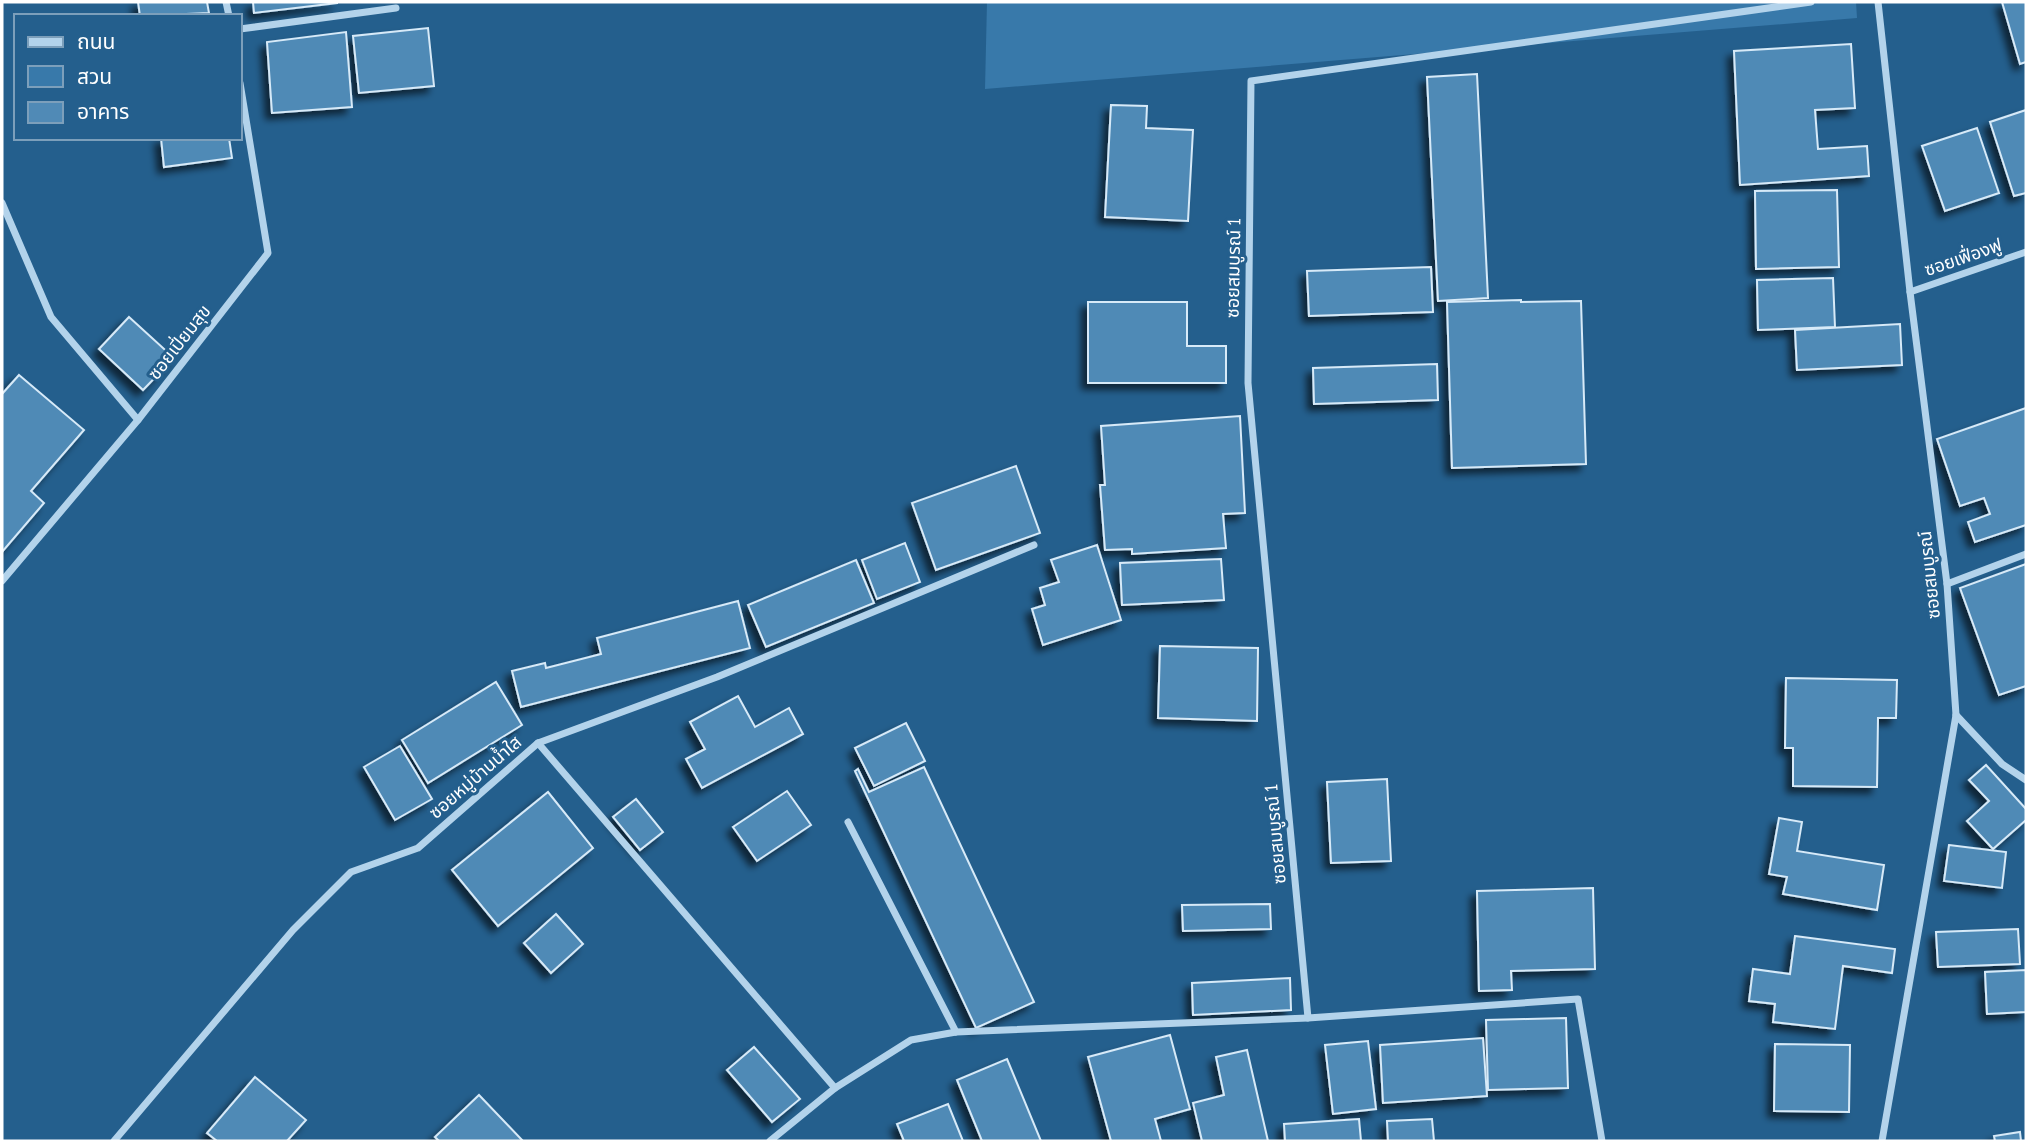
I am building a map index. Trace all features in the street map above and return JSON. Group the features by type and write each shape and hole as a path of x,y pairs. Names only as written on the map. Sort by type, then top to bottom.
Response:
{"street":[{"name":"ซอยสมบูรณ์ 1","path":"1308,1018 1248,383 1251,80 1811,2"},
{"name":"ซอยสมบูรณ์","path":"1878,2 1910,292 1947,584 1955,715 1882,1141"},
{"path":"242,29 396,8"},
{"name":"ซอยเปี่ยมสุข","path":"2,580 138,420 268,253 242,95"},
{"path":"2,203 51,317 138,420"},
{"name":"ซอยเฟื่องฟู","path":"1910,292 2026,252"},
{"name":"ซอยหมู่บ้านน้ำใส","path":"114,1141 293,930 351,872 418,848 538,743 717,677 1034,545"},
{"path":"1947,584 2026,554"},
{"path":"1955,715 2002,764 2026,780"},
{"path":"538,743 835,1088"},
{"path":"848,822 956,1032"},
{"path":"775,1140 835,1088 911,1040 956,1032 1308,1018 1578,999 1602,1141"}],"green space":[{"path":"987,2 1856,2 1857,18 985,89"}],"building":[{"path":"138,2 207,2 209,13 186,14 140,14"},
{"path":"253,2 337,2 337,3 254,13"},
{"path":"2002,2 2026,2 2026,62 2020,64"},
{"path":"428,28 434,86 359,93 353,36"},
{"path":"346,32 352,107 272,113 267,42"},
{"path":"1851,44 1855,108 1815,110 1818,149 1867,146 1869,176 1740,185 1734,51"},
{"path":"1477,74 1488,298 1438,301 1427,77"},
{"path":"1111,105 1147,106 1146,128 1193,130 1188,221 1105,217"},
{"path":"2026,110 2026,193 2014,196 1990,122"},
{"path":"1977,128 1999,193 1945,211 1922,146"},
{"path":"161,140 229,140 232,158 164,167"},
{"path":"1837,190 1839,267 1756,269 1755,191"},
{"path":"1431,267 1433,312 1309,316 1307,271"},
{"path":"1833,278 1835,327 1758,330 1757,280"},
{"path":"1581,301 1586,464 1452,468 1447,302"},
{"path":"1088,302 1187,302 1187,346 1226,346 1226,383 1088,383"},
{"path":"129,317 174,358 143,390 99,349"},
{"path":"1900,324 1902,365 1797,370 1795,330"},
{"path":"1437,364 1438,400 1314,404 1313,368"},
{"path":"19,375 84,430 31,491 44,503 2,552 2,394"},
{"path":"2026,408 2026,525 1975,542 1968,522 1990,514 1984,498 1960,506 1937,439"},
{"path":"1240,416 1245,513 1223,514 1226,548 1132,554 1132,549 1105,550 1100,485 1105,485 1101,426"},
{"path":"1016,466 1040,533 936,570 912,503"},
{"path":"905,543 920,582 877,599 862,560"},
{"path":"1097,545 1121,620 1043,645 1032,609 1045,605 1040,588 1059,582 1051,560"},
{"path":"1221,559 1224,600 1122,605 1120,563"},
{"path":"856,560 874,603 766,647 748,605"},
{"path":"2026,564 2026,686 1999,695 1960,588"},
{"path":"738,601 750,648 521,707 512,671 545,663 546,668 601,654 597,638"},
{"path":"1160,646 1258,648 1257,721 1158,718"},
{"path":"1786,678 1897,680 1896,718 1878,718 1877,787 1793,786 1793,748 1785,748"},
{"path":"496,682 522,725 428,783 402,740"},
{"path":"738,696 755,727 789,708 803,734 702,788 686,759 705,749 690,722"},
{"path":"906,723 925,761 874,786 855,748"},
{"path":"400,746 432,799 395,820 364,767"},
{"path":"1986,765 2026,809 2026,820 1993,849 1967,821 1989,801 1969,780"},
{"path":"924,767 1034,1002 976,1028 855,771 858,769 869,792"},
{"path":"1387,779 1391,861 1331,863 1327,782"},
{"path":"787,791 811,825 757,861 733,827"},
{"path":"548,792 593,848 498,926 452,870"},
{"path":"636,799 663,832 640,850 613,817"},
{"path":"1779,818 1802,822 1797,851 1884,865 1877,910 1783,894 1787,877 1769,874"},
{"path":"1949,845 2006,852 2002,888 1944,881"},
{"path":"1593,888 1595,969 1511,971 1512,990 1479,991 1477,891"},
{"path":"1270,904 1271,929 1183,931 1182,905"},
{"path":"556,914 583,944 551,973 524,943"},
{"path":"2018,929 2020,964 1938,967 1936,932"},
{"path":"1795,936 1895,949 1892,973 1843,966 1835,1029 1773,1022 1775,1004 1749,1001 1753,969 1790,974"},
{"path":"2026,970 2026,1012 1987,1014 1985,972"},
{"path":"1290,978 1291,1010 1193,1015 1192,983"},
{"path":"1566,1018 1568,1088 1488,1090 1486,1020"},
{"path":"1170,1035 1190,1109 1155,1119 1161,1141 1111,1141 1088,1057"},
{"path":"1483,1038 1487,1096 1383,1103 1380,1045"},
{"path":"1368,1041 1376,1109 1333,1114 1325,1045"},
{"path":"1775,1044 1850,1045 1849,1112 1774,1111"},
{"path":"754,1047 800,1099 772,1122 727,1070"},
{"path":"1247,1050 1268,1141 1202,1141 1193,1103 1224,1095 1216,1057"},
{"path":"1007,1059 1041,1141 982,1141 957,1080"},
{"path":"255,1077 306,1120 287,1141 217,1141 207,1133"},
{"path":"479,1095 523,1141 439,1141 435,1137"},
{"path":"948,1104 963,1141 904,1141 897,1124"},
{"path":"1359,1119 1361,1141 1285,1141 1284,1124"},
{"path":"1432,1119 1434,1141 1388,1141 1387,1121"},
{"path":"2020,1132 2021,1141 1995,1141 1994,1136"}]}
